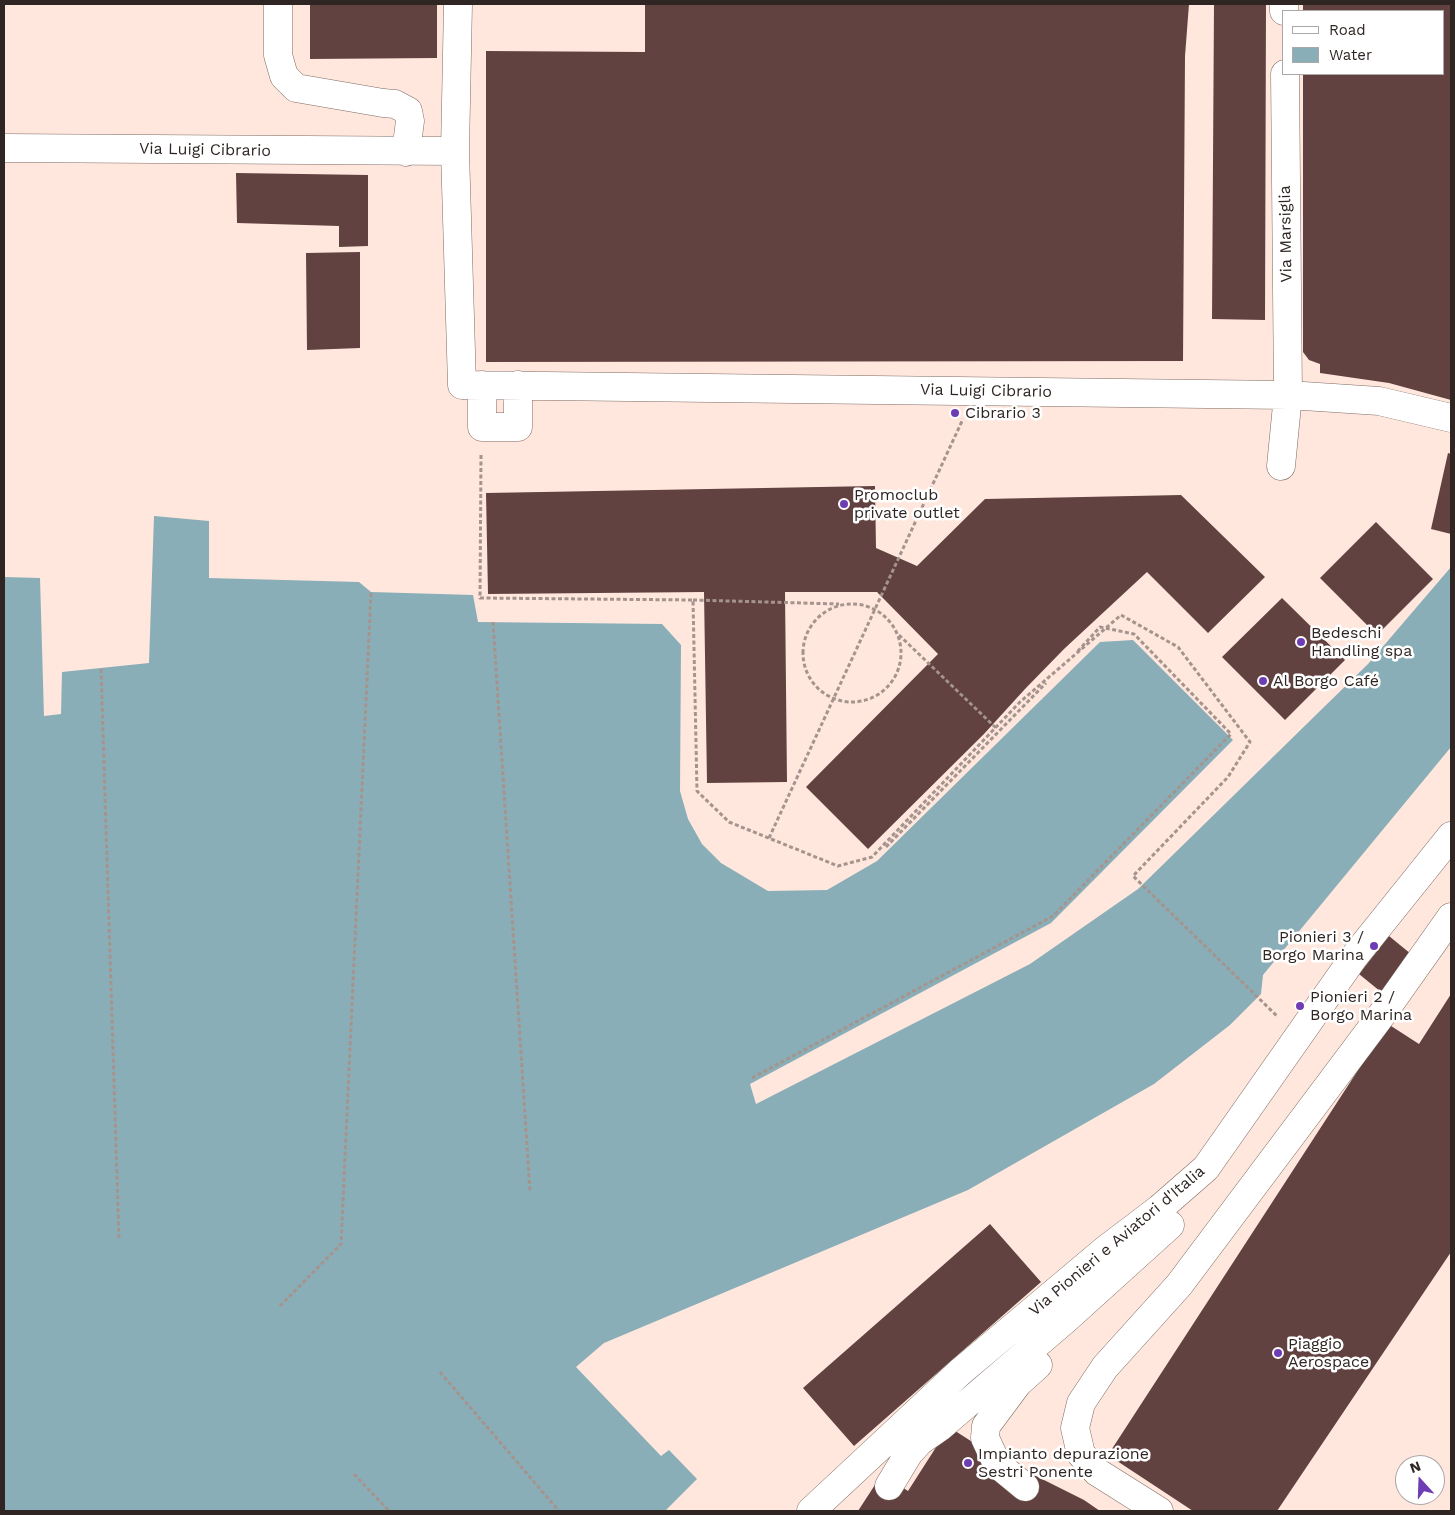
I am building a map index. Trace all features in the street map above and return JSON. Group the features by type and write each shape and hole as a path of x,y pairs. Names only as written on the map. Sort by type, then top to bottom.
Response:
{"street":[{"path":"278,4 278,55 284,76 296,88 395,104 408,111 410,121 406,152"},
{"name":"Via Luigi Cibrario","path":"458,4 455,151 462,385 1288,395 1379,400 1451,418"},
{"name":"Via Marsiglia","path":"1281,466 1288,395 1284,75"},
{"name":"Via Luigi Cibrario","path":"4,148 455,151"},
{"path":"482,385 482,427 518,427 518,386"},
{"name":"Via Pionieri e Aviatori d'Italia","path":"811,1511 960,1372 1105,1250 1164,1217 1206,1168 1354,957 1451,836"},
{"path":"1159,1511 1097,1472 1081,1454 1074,1428 1081,1403 1105,1367 1185,1277 1386,1009 1451,917"},
{"path":"889,1486 920,1441 1155,1264 1164,1217"},
{"path":"1025,1486 997,1464 985,1438 986,1426 1018,1383 1072,1325"}],"path":[{"path":"769,838 976,391"},
{"path":"482,427 480,598 860,604 875,609 888,619 898,633 996,728"},
{"path":"280,1306 341,1244 371,592"},
{"path":"693,600 697,791 729,822 838,866 872,857 1020,702 1121,615 1178,647 1250,742 1228,777 1133,876 1272,1011"},
{"path":"844,604 829,610 816,619 807,633 803,648 804,664 810,679 820,691 834,699 850,703 866,701 881,693 893,681 900,666 902,649 898,633"},
{"path":"493,622 530,1192"},
{"path":"752,1078 1053,916 1231,734 1134,634 1100,627 886,847"},
{"path":"102,669 119,1242"},
{"path":"440,1372 559,1511"},
{"path":"354,1474 389,1511"}],"water":[{"path":"154,516 209,521 209,578 359,582 371,592 473,595 478,622 662,624 681,645 680,791 688,819 702,844 721,863 768,891 827,890 877,861 1100,642 1133,640 1233,740 1051,923 750,1084 756,1104 1030,964 1138,889 1368,664 1451,567 1451,747 1263,975 1261,994 1230,1025 1154,1084 968,1190 604,1343 576,1367 661,1456 669,1450 697,1479 665,1511 4,1511 4,577 40,578 44,716 61,714 62,672 149,663"}],"building":[{"path":"310,4 437,4 437,58 310,59"},
{"path":"645,4 1189,4 1185,56 1183,361 486,362 486,51 645,52"},
{"path":"1214,4 1266,4 1265,320 1212,319"},
{"path":"1303,4 1451,4 1451,400 1389,383 1320,373 1320,364 1309,360 1303,352 1303,75 1445,75 1445,10 1303,10"},
{"path":"236,173 368,175 368,246 339,247 339,226 237,223"},
{"path":"360,252 360,348 307,350 306,253"},
{"path":"1448,453 1451,454 1451,534 1431,529"},
{"path":"875,486 876,548 917,566 985,499 1181,495 1265,577 1208,633 1147,572 1064,649 984,734 868,849 806,787 938,654 877,592 785,592 787,782 707,783 704,592 488,594 486,493"},
{"path":"1376,522 1433,579 1377,635 1320,578"},
{"path":"1282,598 1345,660 1285,720 1222,657"},
{"path":"1389,936 1411,954 1381,992 1359,974"},
{"name":"Piaggio Aerospace","path":"1451,994 1451,1252 1277,1511 1193,1511 1108,1455 1388,1024 1419,1044"},
{"path":"990,1224 1041,1282 854,1446 803,1388"},
{"name":"Impianto depurazione Sestri Ponente","path":"949,1427 988,1452 1084,1500 1100,1511 858,1511 882,1474 908,1491"}],"place":[{"name":"Cibrario 3","path":"955,413"},
{"name":"Promoclub private outlet","path":"844,504"},
{"name":"Bedeschi Handling spa","path":"1301,642"},
{"name":"Al Borgo Café","path":"1263,681"},
{"name":"Pionieri 3 / Borgo Marina","path":"1374,946"},
{"name":"Pionieri 2 / Borgo Marina","path":"1300,1006"},
{"name":"Piaggio Aerospace","path":"1278,1353"},
{"name":"Impianto depurazione Sestri Ponente","path":"968,1463"}]}
